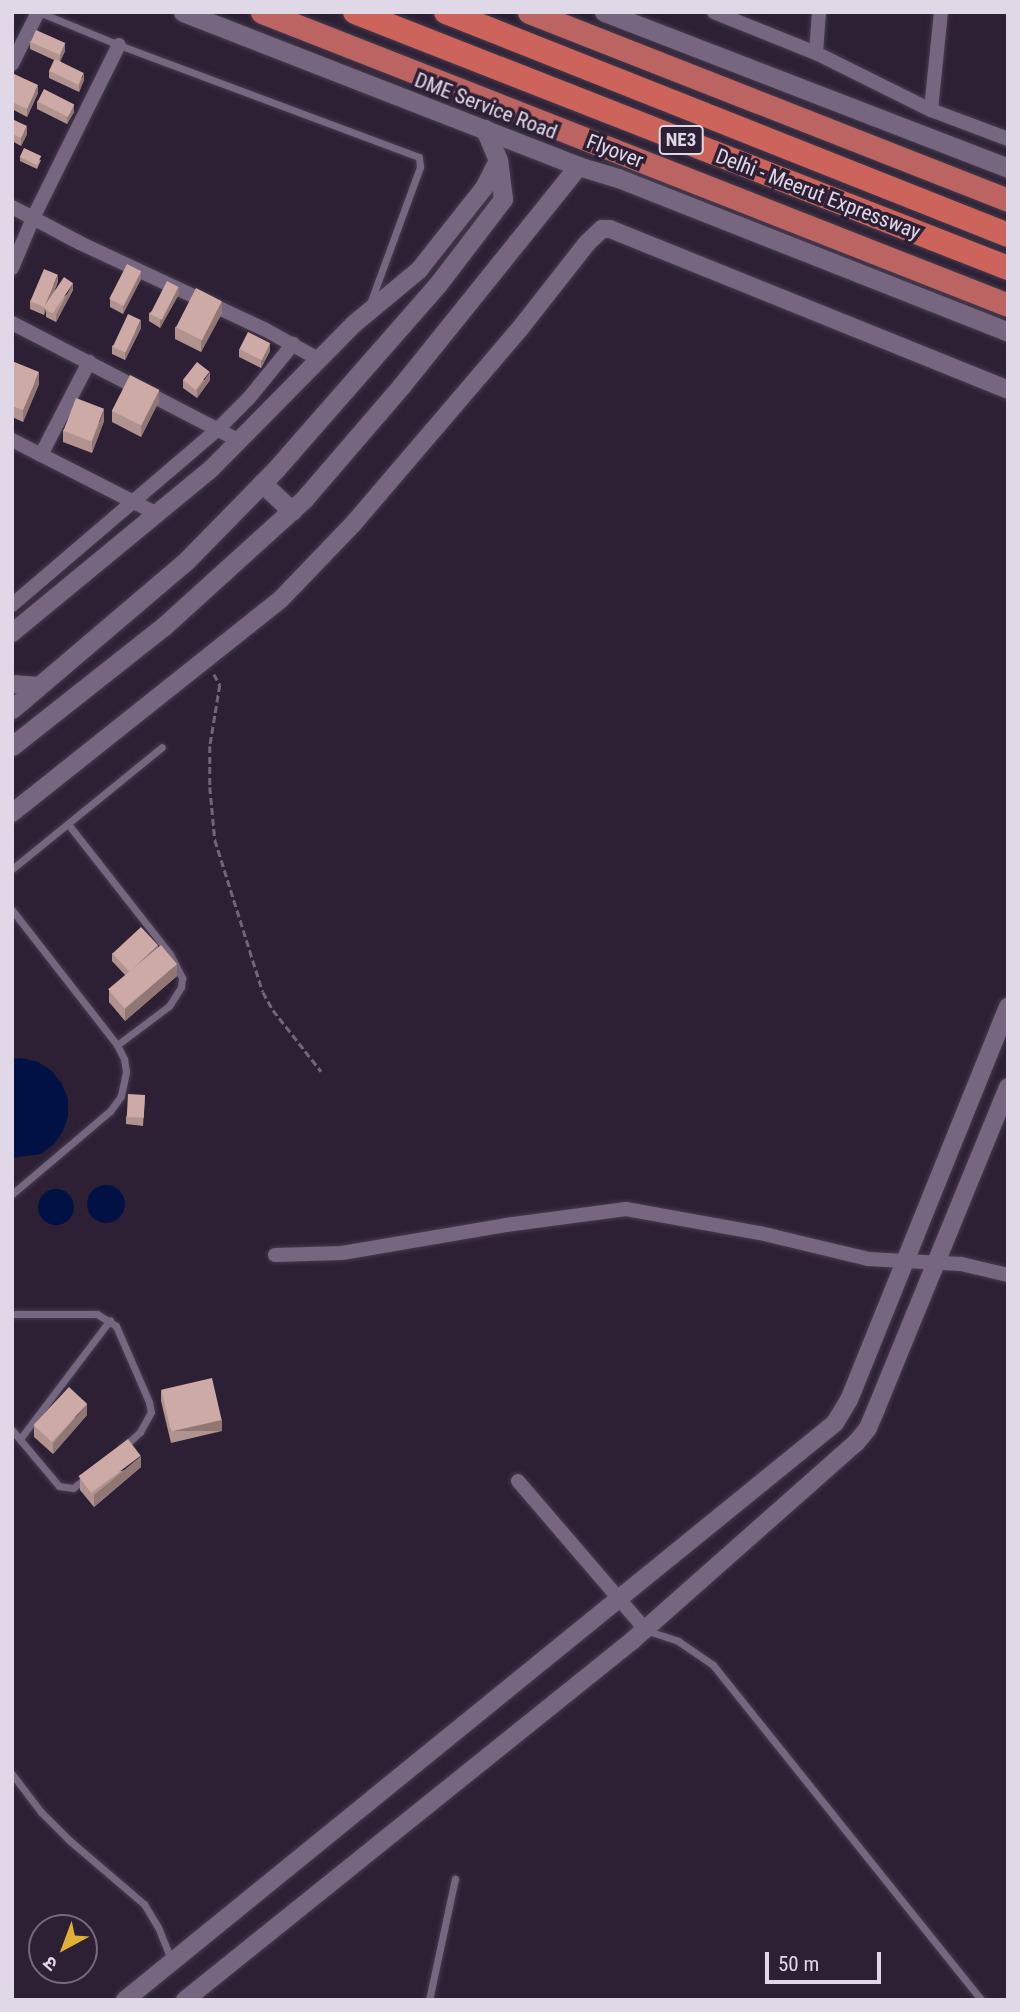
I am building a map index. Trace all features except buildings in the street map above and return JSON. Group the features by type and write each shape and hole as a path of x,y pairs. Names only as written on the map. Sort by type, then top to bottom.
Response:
{"highway":[{"name":"Flyover","path":"262,12 1008,305"},
{"name":"Delhi - Meerut Expressway","path":"355,12 1008,268"},
{"name":"Delhi - Meerut Expressway","path":"446,12 1008,235"},
{"path":"529,12 1008,200"}],"main road":[{"name":"DME Service Road","path":"183,12 578,166 618,178 1008,332"},
{"path":"604,12 1008,168"},
{"path":"12,709 187,560 262,483 393,338 488,222 503,199 498,160 485,129"},
{"path":"12,746 164,626 292,511 402,384 578,166"},
{"path":"262,483 292,511"}],"street":[{"path":"12,64 39,12"},
{"path":"714,12 816,53 930,110 1008,139"},
{"path":"816,53 819,12"},
{"path":"930,110 941,12"},
{"path":"12,268 33,218 119,46"},
{"path":"12,634 157,514 240,440 318,359 419,270 484,188 498,160"},
{"path":"12,207 293,344 318,359"},
{"path":"12,813 281,599 324,556 522,326 587,243 603,229 610,229 1008,390"},
{"path":"12,323 240,440"},
{"path":"12,605 219,428 249,398 293,344"},
{"path":"41,455 89,362"},
{"path":"12,440 157,514"},
{"path":"12,684 39,686"},
{"path":"125,2000 835,1423 849,1400 1008,1007"},
{"path":"185,2000 645,1629 856,1443 872,1419 1008,1087"},
{"path":"275,1255 342,1253 506,1225 626,1209 760,1233 868,1259 905,1261 940,1248"},
{"path":"940,1248 961,1264 1008,1275"},
{"path":"518,1481 645,1629"}],"lane":[{"path":"39,12 119,46 419,157 421,162 408,204 366,315"},
{"path":"12,869 162,747"},
{"path":"68,824 170,954 182,978 169,1006 117,1045"},
{"path":"12,910 117,1045 125,1066 121,1096 96,1124 12,1194"},
{"path":"12,1314 87,1313 110,1320 122,1334 151,1412 140,1432 110,1458"},
{"path":"20,1439 110,1320"},
{"path":"12,1430 63,1488 73,1488 89,1475"},
{"path":"645,1629 678,1641 713,1665 981,2000"},
{"path":"12,1774 50,1822 144,1904 158,1927 172,1962"},
{"path":"429,2000 455,1879"}],"path":[{"path":"202,663 220,685 212,720 210,774 218,851 262,992 321,1071"}],"shaded area":[{"path":"22,1058 38,1062 52,1071 62,1084 68,1099 68,1116 63,1131 54,1144 41,1154 12,1158 12,1059"},
{"path":"106,1185 119,1191 125,1204 119,1217 106,1223 93,1217 87,1204 93,1191"},
{"path":"56,1189 69,1194 74,1207 69,1220 56,1225 43,1220 38,1207 43,1194"}]}
